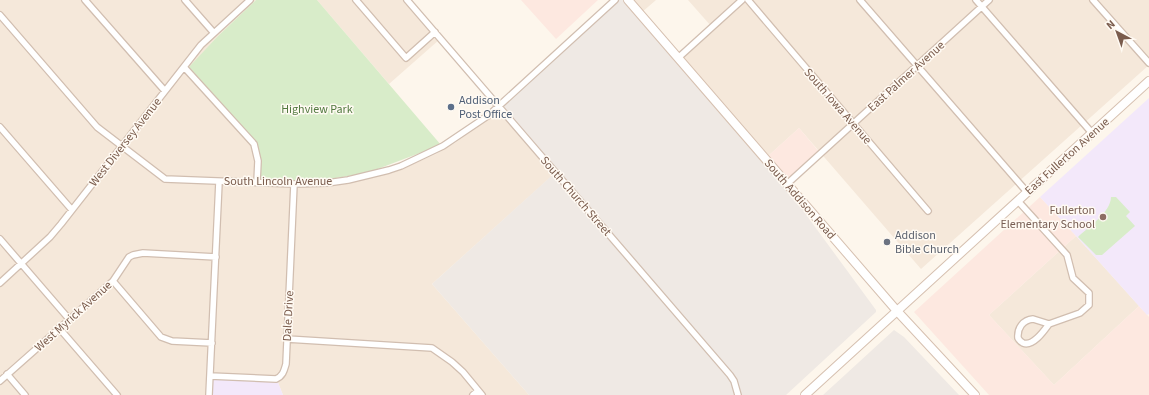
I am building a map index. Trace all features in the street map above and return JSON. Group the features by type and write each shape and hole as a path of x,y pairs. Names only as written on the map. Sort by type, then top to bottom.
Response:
{"street":[{"path":"85,0 165,91"},
{"path":"185,0 214,33"},
{"name":"West Diversey Avenue","path":"0,283 50,237 201,45 250,0"},
{"path":"356,0 406,58 435,32"},
{"name":"South Church Street","path":"407,0 730,375 734,381 738,395"},
{"name":"South Lincoln Avenue","path":"0,16 97,127 165,179 294,184 327,183 348,180 388,170 401,166 447,144 489,115 615,0"},
{"name":"South Addison Road","path":"628,0 897,311 975,395"},
{"path":"678,58 742,0"},
{"name":"South Iowa Avenue","path":"748,0 852,124 928,211"},
{"path":"860,0 1027,192"},
{"path":"976,0 1092,133"},
{"name":"East Palmer Avenue","path":"787,184 989,0"},
{"path":"1094,0 1149,64"},
{"path":"184,67 254,144 258,161 257,182"},
{"name":"East Fullerton Avenue","path":"805,395 1149,81"},
{"path":"0,127 72,210"},
{"path":"209,395 219,182"},
{"name":"Dale Drive","path":"210,376 271,379 279,377 284,371 286,364 294,184"},
{"path":"1018,201 1067,255 1073,278 1089,293 1089,305 1080,313 1049,324 1043,332 1028,343 1023,343 1018,338 1017,332 1022,324 1027,320 1033,319 1049,324"},
{"path":"0,239 69,319"},
{"name":"West Myrick Avenue","path":"0,381 113,281 129,257 143,254 216,257"},
{"path":"113,281 158,334 165,339 171,341 212,343"},
{"path":"59,328 117,395"},
{"path":"287,339 432,348 463,372 480,393 473,395"},
{"path":"7,374 25,395"}],"shaded area":[{"path":"0,0 256,0 217,37 189,68 251,136 258,148 260,180 329,185 366,179 400,170 436,154 455,143 498,111 553,175 432,284 529,395 283,395 277,380 211,395 0,395"},
{"path":"317,0 404,0 439,40 389,84"},
{"path":"521,0 598,0 556,39"},
{"path":"619,0 624,0 785,186 876,310 876,312 786,395 529,395 432,284 557,171 501,107"},
{"path":"630,0 656,0 641,13"},
{"path":"688,0 739,0 711,26"},
{"path":"747,0 1149,0 1149,65 921,269 799,128 767,157 681,58"},
{"name":"Fullerton Elementary School","path":"1149,98 1149,314 1147,315 1040,197"},
{"path":"799,128 820,153 788,182 767,157"},
{"path":"1040,197 1076,236 989,315 1054,385 1139,306 1149,317 1149,395 989,395 914,312"},
{"path":"1076,236 1139,306 1054,385 989,315"},
{"path":"894,330 904,337 959,395 823,395"},
{"path":"212,378 277,380 283,395 211,395"}],"green space":[{"name":"Highview Park","path":"256,0 317,0 441,145 367,173 323,180 260,180 258,148 251,136 189,67 217,37"},
{"path":"1111,197 1116,197 1130,212 1126,216 1135,226 1102,255 1096,255 1078,237 1103,214 1110,203"}],"place":[{"name":"Addison Post Office","path":"451,107"},
{"name":"Fullerton Elementary School","path":"1103,217"},
{"name":"Addison Bible Church","path":"887,242"}]}
